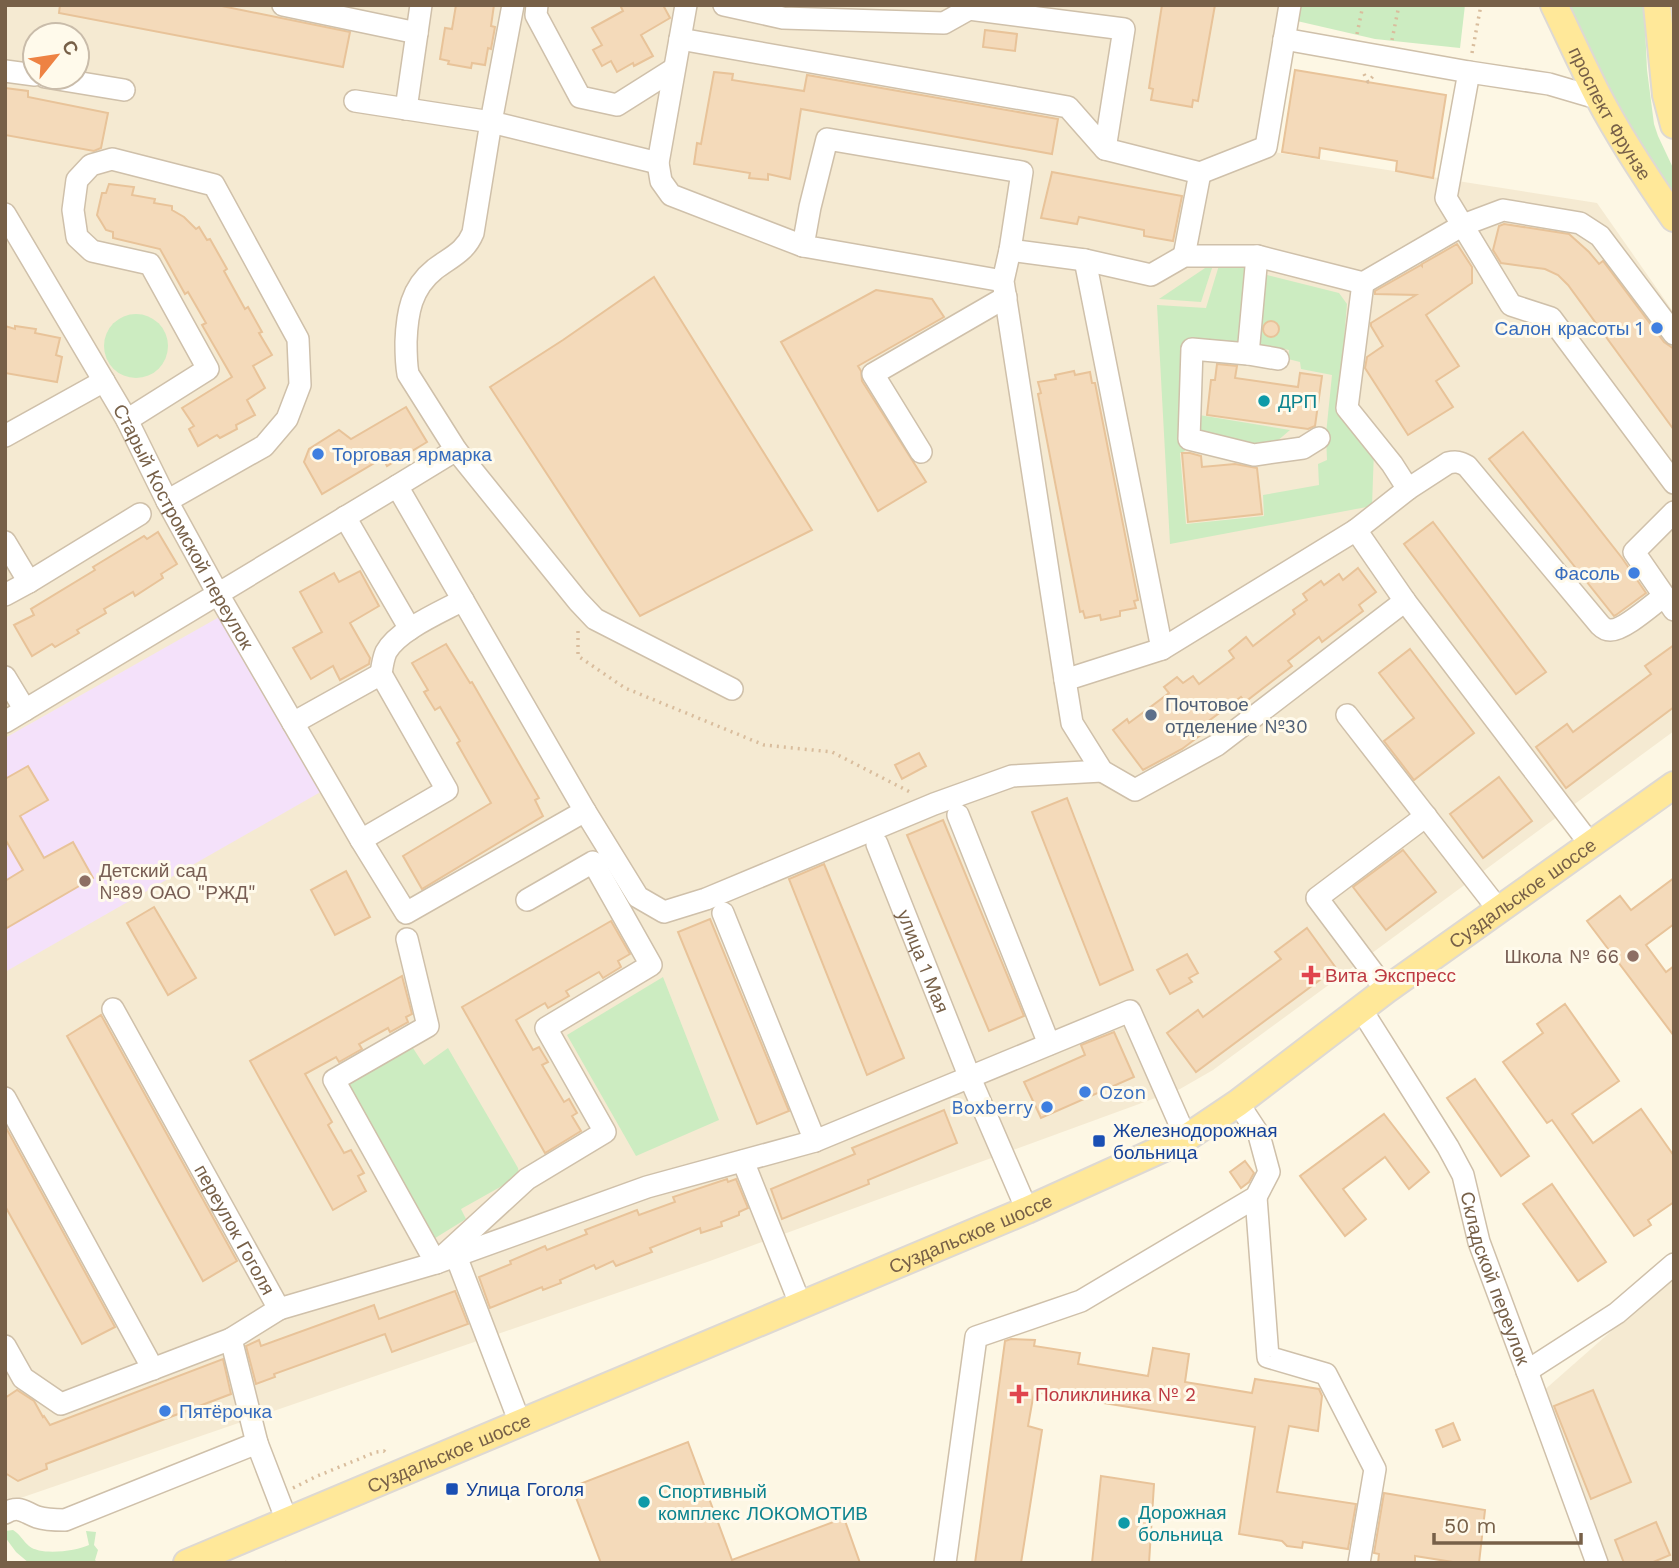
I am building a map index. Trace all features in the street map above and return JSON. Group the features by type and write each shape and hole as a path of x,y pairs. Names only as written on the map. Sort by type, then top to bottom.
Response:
{"main road":[{"name":"проспект Фрунзе","path":"1554,5 1600,99 1647,180 1674,218"},
{"path":"1657,5 1674,125"},
{"name":"Суздальское шоссе","path":"173,1563 193,1560 282,1508 520,1423 801,1307 1186,1138 1238,1103 1386,990 1674,785"}],"street":[{"path":"283,5 417,33"},
{"path":"406,109 421,5"},
{"path":"513,5 473,233 469,243 434,270 414,294 407,320 405,362 408,374 456,450 595,619 732,689"},
{"path":"537,5 536,15 580,97 617,105 674,69"},
{"path":"686,5 658,163 661,181 671,195 803,247 1005,289"},
{"path":"724,5 783,18 944,23 969,7 1124,29 1105,149"},
{"path":"680,39 1068,107 1105,149 1200,173 1266,147 1290,5"},
{"path":"1284,39 1549,84 1600,99"},
{"path":"1469,72 1446,198 1511,305 1551,318 1674,483"},
{"path":"91,85 124,90"},
{"path":"355,101 491,122 658,163"},
{"path":"803,247 827,139 1022,172 1005,289 1072,723 1102,771 1135,790 1217,745 1405,601"},
{"path":"127,420 208,369 150,264 92,251 76,237 73,210 77,180 91,165 112,159 214,185 298,339 300,385 287,419 264,446 167,501"},
{"path":"1184,256 1200,173"},
{"path":"1010,250 1085,260 1151,275 1184,256 1257,256 1363,283 1463,225 1503,210 1580,223 1600,236 1674,334"},
{"name":"Старый Костромской переулок","path":"5,214 127,420 218,594 406,913 585,811"},
{"path":"1248,354 1257,256"},
{"path":"1085,260 1162,649"},
{"path":"1363,283 1347,408 1392,464 1408,489"},
{"path":"921,452 873,374 1005,289"},
{"path":"1278,359 1192,349 1188,439 1254,455 1303,448 1319,438"},
{"path":"5,436 104,380"},
{"path":"5,722 456,450"},
{"path":"1065,680 1162,649 1356,530 1408,489 1454,461 1467,466 1605,629 1622,626 1669,603 1634,552 1674,512"},
{"path":"397,486 585,811 638,897 664,912 706,899 934,804 1012,776 1102,771"},
{"path":"5,595 140,514"},
{"path":"345,517 410,629"},
{"path":"1356,530 1405,601 1590,844"},
{"path":"5,542 29,582"},
{"path":"361,840 447,790 381,674 387,650 398,639 410,629 463,600"},
{"path":"293,723 381,674"},
{"path":"5,677 25,710"},
{"path":"1348,715 1498,909"},
{"path":"958,815 1049,1044"},
{"path":"1386,990 1317,898 1426,816"},
{"name":"улица 1 Мая","path":"877,844 970,1078 1027,1210"},
{"path":"436,1264 527,1179 605,1132 546,1028 651,965 593,862 527,900"},
{"path":"723,914 815,1141"},
{"path":"407,939 428,1026 334,1080 436,1264"},
{"name":"переулок Гоголя","path":"5,1346 23,1378 61,1404 231,1339 279,1309 113,1009"},
{"name":"Складской переулок","path":"1361,1009 1463,1175 1479,1242 1597,1563"},
{"path":"279,1309 436,1264 647,1187 815,1141 1130,1011 1186,1138"},
{"path":"5,1098 153,1369"},
{"path":"1238,1103 1259,1135 1269,1172 1256,1197 1268,1357 1326,1374 1375,1469 1359,1563"},
{"path":"743,1161 801,1307"},
{"path":"945,1563 976,1338 1081,1301 1256,1197"},
{"path":"456,1256 520,1423"},
{"path":"1527,1371 1617,1313 1674,1264"},
{"path":"231,1339 257,1443 282,1508"},
{"path":"5,1513 16,1508 52,1521 65,1520 257,1443"}],"path":[{"path":"1469,72 1480,5"},
{"path":"578,601 578,656 625,688 764,745 832,752 934,804"},
{"path":"282,1508 315,1477 376,1452 384,1451 390,1460"}],"shaded area":[{"path":"5,5 1279,5 1254,149 1597,203 1674,313 1674,731 1213,1070 1180,1089 710,1261 6,1503"},
{"name":"Детский сад №89 ОАО \"РЖД\"","path":"221,616 324,790 5,972 5,738"},
{"path":"1674,1276 1674,1563 1607,1563 1541,1393"}],"green space":[{"path":"1299,5 1465,5 1460,48 1375,39 1297,21"},
{"path":"1570,5 1644,5 1647,70 1654,124 1674,170 1674,201 1641,154"},
{"path":"1214,262 1201,302 1159,299"},
{"path":"1220,262 1252,270 1244,344 1187,344 1185,451 1180,453 1186,524 1264,516 1263,495 1319,485 1318,464 1327,460 1326,434 1332,375 1301,369 1300,362 1288,359 1289,350 1261,345 1259,273 1339,293 1347,304 1338,413 1374,450 1372,506 1170,544 1157,305 1206,308"},
{"path":"136,314 154,320 162,328 168,346 162,364 154,372 136,378 118,372 110,364 104,346 110,328 118,320"},
{"path":"1193,414 1290,430 1268,449 1191,433"},
{"path":"663,977 719,1120 636,1156 567,1035"},
{"path":"411,1045 424,1065 448,1048 519,1174 461,1209 466,1219 432,1240 343,1085"},
{"path":"13,1530 34,1549 50,1552 89,1545 86,1531 96,1532 94,1545 98,1550 95,1560 98,1563 29,1563 5,1537 5,1531"}],"building":[{"path":"60,5 217,5 350,32 343,67 59,13"},
{"path":"456,5 494,5 491,26 495,27 485,65 472,63 471,68 448,64 449,61 440,59 445,28 452,29"},
{"path":"620,5 663,5 670,18 641,35 653,56 617,72 611,61 602,66 593,50 602,45 592,28 623,11"},
{"path":"1162,5 1215,5 1198,101 1193,100 1192,107 1151,100 1153,89 1149,88"},
{"path":"985,30 1017,34 1015,51 983,47"},
{"path":"1295,70 1446,95 1433,178 1396,171 1397,161 1320,148 1319,158 1282,152"},
{"path":"714,72 733,74 732,80 804,91 807,75 1058,119 1052,154 801,109 790,179 768,174 768,180 749,178 750,173 694,164 697,143 701,144"},
{"path":"5,88 28,91 28,97 108,113 101,148 94,151 5,135"},
{"path":"1052,172 1182,196 1173,241 1144,236 1144,230 1079,217 1077,224 1041,218"},
{"path":"109,184 134,187 132,195 155,199 154,203 172,206 172,210 196,229 199,227 207,240 210,239 245,309 248,307 262,332 259,333 272,355 253,366 265,388 247,400 255,415 220,438 217,435 198,446 189,429 194,426 182,408 232,377 202,325 206,323 188,292 185,294 160,249 113,238 113,232 106,230 97,215 102,193 106,193"},
{"path":"1504,224 1569,234 1599,264 1603,261 1664,342 1674,349 1674,430 1558,275 1545,269 1501,263 1493,250 1499,226"},
{"path":"1457,244 1472,267 1472,283 1426,315 1459,366 1436,381 1453,407 1408,435 1365,368 1367,357 1383,346 1371,323 1416,295 1375,294 1375,291"},
{"path":"654,277 812,530 640,616 490,387"},
{"path":"876,290 932,299 944,317 858,366 862,381 926,482 878,511 781,342"},
{"path":"1268,321 1274,321 1279,329 1277,335 1268,337 1263,332 1263,326"},
{"path":"5,326 36,329 35,333 60,338 56,355 62,357 57,382 5,373"},
{"name":"ДРП","path":"1217,364 1237,366 1235,378 1298,387 1300,373 1322,376 1315,426 1308,429 1207,415 1211,380 1215,380"},
{"path":"1074,371 1075,375 1090,372 1092,383 1095,383 1138,600 1134,601 1136,608 1120,611 1120,616 1101,620 1100,615 1085,618 1083,611 1080,612 1038,394 1041,393 1038,382 1056,379 1055,375"},
{"path":"406,407 427,442 387,466 383,458 322,494 304,462 309,449 339,430 351,439"},
{"path":"1523,432 1622,558 1646,593 1616,615 1614,616 1489,459"},
{"path":"1182,453 1201,456 1202,467 1235,464 1257,468 1262,514 1188,522"},
{"path":"1433,522 1546,672 1516,694 1404,544"},
{"path":"158,532 177,564 161,574 163,578 135,596 133,592 104,609 106,613 77,630 79,633 32,656 14,625 34,615 31,609 95,570 93,567 144,536 147,539"},
{"path":"1358,568 1376,592 1359,605 1363,611 1322,642 1319,637 1288,661 1292,666 1245,702 1241,697 1210,720 1214,725 1182,749 1143,770 1113,730 1127,719 1129,723 1169,693 1164,687 1177,677 1183,683 1193,676 1199,684 1234,658 1229,651 1246,637 1253,646 1295,614 1293,610 1307,600 1303,594 1321,581 1324,585 1339,574 1343,580"},
{"path":"360,571 379,606 350,623 370,658 369,664 340,680 333,666 311,679 293,648 322,632 300,592 334,573 339,582"},
{"path":"446,644 470,683 472,682 539,798 535,800 543,816 422,889 403,856 491,803 440,707 435,710 424,692 428,690 412,663"},
{"path":"1674,645 1674,707 1566,788 1536,747 1567,724 1573,732 1651,674 1645,666"},
{"path":"1410,649 1474,733 1414,780 1384,741 1414,718 1379,673"},
{"path":"919,753 926,766 902,779 895,765"},
{"path":"28,766 48,800 20,816 44,858 73,842 93,878 5,929 5,881 23,870 5,839 5,779"},
{"path":"1499,777 1532,821 1483,858 1450,814"},
{"path":"1067,798 1133,970 1100,985 1032,812"},
{"path":"943,820 1024,1016 989,1031 907,835"},
{"path":"1403,850 1436,892 1386,930 1353,887"},
{"path":"824,864 904,1058 867,1075 789,879"},
{"path":"346,871 370,917 335,935 311,890"},
{"name":"Школа № 66","path":"1674,878 1674,924 1646,945 1666,972 1674,966 1674,1036 1587,921 1620,896 1631,910"},
{"path":"154,907 196,978 168,995 127,923"},
{"path":"710,919 789,1111 757,1124 678,932"},
{"path":"611,921 630,954 618,961 621,967 603,978 599,972 566,991 569,996 548,1008 545,1003 516,1020 533,1050 539,1047 548,1062 542,1065 564,1102 569,1099 577,1113 572,1116 581,1131 545,1153 462,1007"},
{"path":"1307,928 1336,968 1196,1072 1167,1033 1198,1010 1203,1017 1281,959 1275,952"},
{"path":"1187,954 1198,973 1189,978 1192,982 1170,994 1157,970"},
{"path":"402,976 412,1014 406,1017 408,1022 390,1032 388,1028 359,1044 362,1049 339,1062 336,1057 305,1074 332,1122 328,1125 344,1153 351,1150 364,1173 358,1176 366,1191 333,1210 250,1061"},
{"path":"1565,1004 1619,1081 1572,1114 1593,1143 1641,1109 1674,1156 1674,1202 1648,1220 1651,1225 1634,1236 1552,1120 1547,1123 1503,1062 1543,1033 1537,1024"},
{"path":"101,1015 237,1261 203,1281 67,1036"},
{"path":"1114,1032 1134,1077 1041,1118 1024,1082 1085,1055 1081,1045"},
{"path":"1475,1079 1529,1156 1501,1176 1447,1098"},
{"path":"944,1110 957,1143 868,1180 869,1184 782,1219 771,1189 855,1154 852,1148"},
{"path":"1384,1114 1429,1172 1409,1189 1385,1157 1343,1189 1366,1219 1345,1236 1300,1176"},
{"path":"5,1126 115,1327 82,1344 5,1206"},
{"path":"1245,1161 1254,1173 1249,1182 1241,1188 1230,1172"},
{"path":"727,1179 728,1182 736,1179 748,1208 721,1222 722,1226 701,1233 700,1228 650,1248 652,1252 616,1266 613,1261 596,1269 594,1265 560,1280 561,1283 543,1290 542,1287 490,1308 479,1277 545,1246 547,1250 587,1234 585,1230 637,1210 639,1215 675,1202 673,1197"},
{"path":"1552,1184 1606,1262 1578,1281 1523,1204"},
{"path":"455,1291 468,1324 392,1352 385,1334 274,1374 275,1377 256,1384 246,1346 259,1340 261,1346 374,1305 379,1319"},
{"path":"1035,1340 1034,1346 1080,1353 1078,1364 1148,1376 1153,1348 1189,1354 1185,1382 1252,1393 1255,1379 1319,1389 1322,1396 1318,1431 1289,1426 1277,1492 1356,1504 1348,1549 1303,1542 1302,1548 1287,1546 1282,1541 1239,1534 1255,1427 1034,1392 1028,1426 1042,1430 1021,1563 975,1563 1005,1341"},
{"path":"223,1359 231,1394 46,1464 47,1469 18,1481 5,1473 5,1398 17,1390 34,1401 50,1425"},
{"path":"1593,1390 1631,1482 1591,1499 1554,1406"},
{"path":"1453,1423 1460,1440 1443,1447 1436,1430"},
{"name":"Спортивный комплекс ЛОКОМОТИВ","path":"688,1442 732,1560 844,1518 860,1563 601,1563 572,1487"},
{"name":"Дорожная больница","path":"1101,1476 1154,1484 1149,1563 1092,1563"},
{"path":"1384,1493 1485,1510 1479,1563 1459,1563 1415,1556 1415,1563 1378,1563 1379,1554 1374,1553"},
{"path":"1656,1522 1670,1555 1651,1563 1624,1563 1615,1540"}],"place":[{"name":"Салон красоты 1","path":"1657,328"},
{"name":"ДРП","path":"1264,401"},
{"name":"Торговая ярмарка","path":"318,454"},
{"name":"Фасоль","path":"1634,573"},
{"name":"Почтовое отделение №30","path":"1151,715"},
{"name":"Детский сад №89 ОАО \"РЖД\"","path":"85,881"},
{"name":"Школа № 66","path":"1633,956"},
{"name":"Вита Экспресс","path":"1311,975"},
{"name":"Ozon","path":"1085,1092"},
{"name":"Boxberry","path":"1047,1107"},
{"name":"Железнодорожная больница","path":"1099,1141"},
{"name":"Поликлиника № 2","path":"1019,1394"},
{"name":"Пятёрочка","path":"165,1411"},
{"name":"Улица Гоголя","path":"452,1489"},
{"name":"Спортивный комплекс ЛОКОМОТИВ","path":"644,1502"},
{"name":"Дорожная больница","path":"1124,1523"}]}
